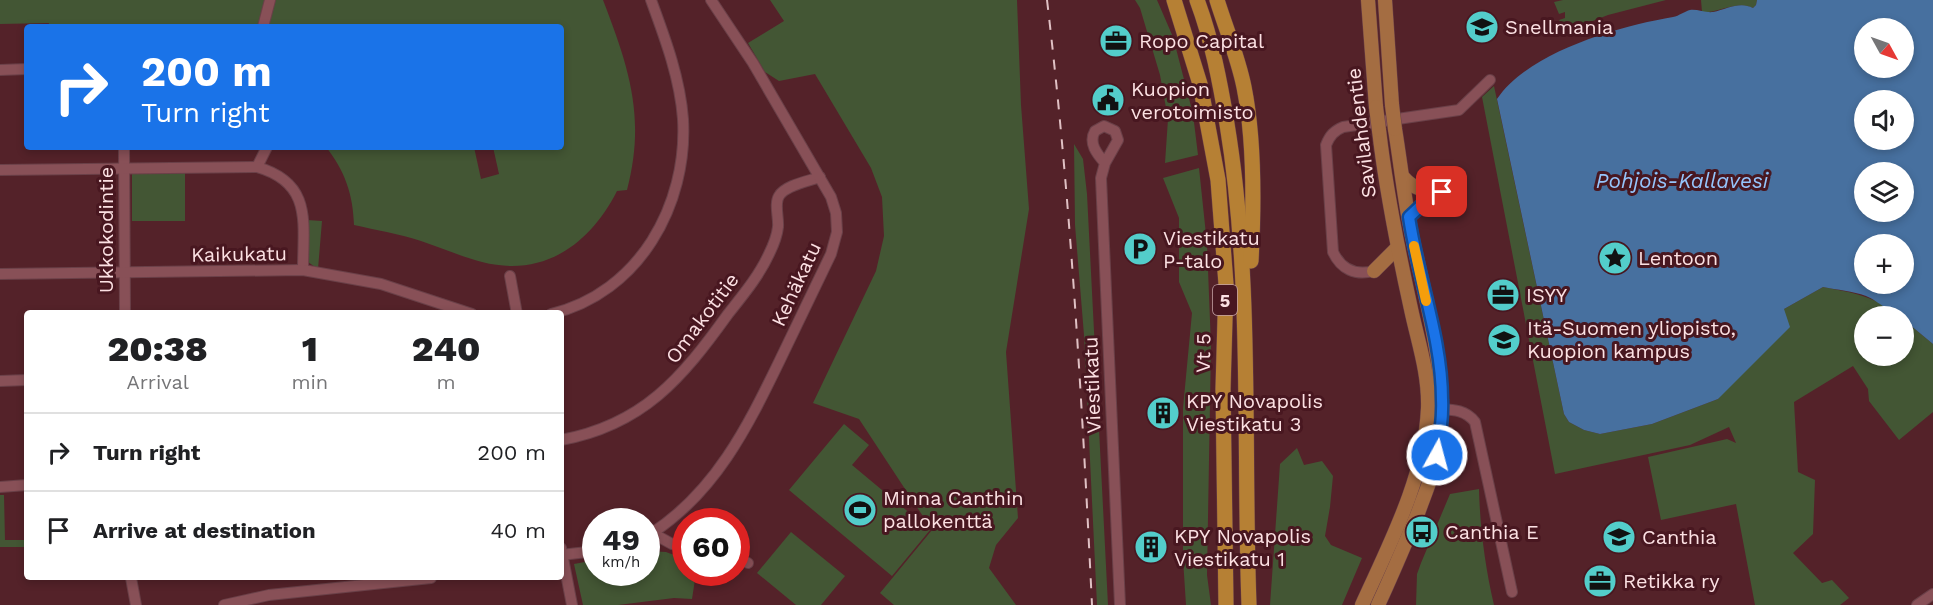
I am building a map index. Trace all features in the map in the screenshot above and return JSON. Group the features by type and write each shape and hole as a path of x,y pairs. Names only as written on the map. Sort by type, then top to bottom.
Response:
{"highway":[{"name":"Vt 5","path":"1174,0 1200,84 1220,199 1226,284 1223,389 1226,605"},
{"name":"Vt 5","path":"1197,0 1207,26 1221,92 1236,176 1243,254 1249,605"},
{"path":"1217,0 1245,88 1251,149 1252,240 1244,317"}],"main road":[{"name":"Savilahdentie","path":"1361,605 1411,488 1423,444 1428,409 1424,362 1403,273 1384,176 1368,0"},
{"name":"Savilahdentie","path":"1378,605 1400,559 1431,479 1437,455 1442,410 1441,378 1436,346 1409,217 1395,129 1385,0"},
{"path":"1403,177 1416,188 1442,192 1427,200 1409,217"},
{"path":"1374,271 1398,247"},
{"path":"1374,271 1385,267 1394,268 1403,273"}],"street":[{"path":"264,24 270,0"},
{"path":"562,310 601,293 625,274 652,242 671,204 678,174 683,120 677,81 651,0"},
{"name":"Kehäkatu","path":"660,527 699,493 735,448 831,254 837,232 836,213 831,197 748,56 711,0"},
{"path":"0,70 24,69"},
{"path":"1374,271 1359,273 1346,268 1338,262 1333,252 1326,145 1329,137 1335,130 1343,127 1459,110 1490,80"},
{"name":"Ukkokodintie","path":"124,150 125,310"},
{"path":"257,167 266,150"},
{"name":"Viestikatu","path":"1105,164 1101,177 1120,605"},
{"path":"0,170 124,167 257,167 267,170 286,180 296,192 303,220 303,270"},
{"name":"Omakotitie","path":"564,439 609,426 652,401 678,379 759,273 778,229 779,195 790,188 820,177"},
{"name":"Kaikukatu","path":"0,274 303,270 403,289 461,310"},
{"path":"510,276 516,310"},
{"path":"0,381 24,380"},
{"path":"1428,409 1457,410 1470,415 1474,422 1512,592"},
{"path":"0,487 24,485"},
{"path":"564,553 582,552"},
{"path":"564,567 572,605"},
{"path":"131,580 136,605"},
{"path":"224,605 247,598 280,593 411,580"},
{"path":"1917,605 1933,594"}],"green space":[{"path":"0,0 603,0 627,71 635,116 635,139 627,190 617,191 606,210 579,241 545,261 525,265 504,266 482,262 396,234 354,225 347,183 328,150 475,150 481,179 499,174 494,150 564,150 564,24 0,24"},
{"path":"770,0 1017,0 1021,105 1029,209 1006,352 1018,518 996,545 989,568 1016,605 894,605 880,593 932,530 859,419 813,403 876,271 884,236 882,197 871,168 815,74 779,81 765,72 748,43 784,21"},
{"path":"1135,0 1157,0 1173,37 1193,114 1198,155 1165,163 1168,119 1160,75 1140,8"},
{"path":"1563,0 1666,0 1608,15 1567,31 1559,20 1565,18 1565,12 1559,14 1554,2"},
{"path":"1701,0 1757,0 1753,8 1741,5 1702,12"},
{"path":"1494,86 1564,414 1569,422 1584,430 1600,434 1652,424 1718,399 1784,309 1823,287 1854,294 1885,306 1854,306 1854,366 1914,366 1914,328 1933,344 1933,412 1899,440 1869,401 1868,389 1853,366 1794,402 1798,472 1815,480 1813,534 1793,553 1822,583 1832,580 1849,598 1840,605 1755,605 1736,504 1661,520 1648,457 1727,439 1736,443 1729,427 1690,445 1555,474 1482,97"},
{"path":"1074,144 1083,159 1087,194 1108,605 1097,605 1084,335 1075,225"},
{"path":"1199,168 1207,244 1211,346 1207,575 1211,605 1186,605 1183,559 1183,408 1192,313 1179,282 1179,218 1163,178"},
{"path":"132,173 185,173 185,221 132,221"},
{"path":"307,220 322,221 318,269 308,262"},
{"name":"Minna Canthin pallokenttä","path":"844,424 869,445 852,465 930,530 892,576 789,490"},
{"path":"1297,448 1304,465 1322,461 1333,476 1325,536 1331,545 1362,558 1342,605 1270,605 1280,464"},
{"path":"1479,489 1480,518 1494,605 1416,605 1417,574 1450,494"},
{"path":"0,495 4,495 5,540 24,540 24,547 0,547"},
{"path":"791,532 845,576 821,605 796,605 757,573"},
{"path":"660,552 666,552 672,554 672,586 694,586 692,599 674,598 618,605 583,605 574,564 582,562 582,586 660,586"}],"water":[{"name":"Pohjois-Kallavesi","path":"1757,0 1933,0 1933,344 1914,328 1914,306 1883,306 1859,294 1914,294 1914,234 1854,234 1854,293 1823,287 1784,309 1790,327 1718,399 1652,424 1600,434 1584,430 1569,422 1564,414 1497,99 1511,82 1530,68 1552,55 1602,35 1690,10 1713,12 1738,5 1753,8"}],"railway":[{"path":"1047,0 1069,226 1092,605"}],"slow traffic":[{"path":"1414,246 1426,301"}],"place":[{"name":"Snellmania","path":"1482,27"},
{"name":"Ropo Capital","path":"1116,41"},
{"name":"Kuopion verotoimisto","path":"1108,100"},
{"name":"Viestikatu P-talo","path":"1140,249"},
{"name":"Lentoon","path":"1615,258"},
{"name":"ISYY","path":"1503,295"},
{"name":"Itä-Suomen yliopisto, Kuopion kampus","path":"1504,340"},
{"name":"KPY Novapolis Viestikatu 3","path":"1163,413"},
{"name":"Minna Canthin pallokenttä","path":"860,510"},
{"name":"Canthia E","path":"1422,532"},
{"name":"Canthia","path":"1619,537"},
{"name":"KPY Novapolis Viestikatu 1","path":"1151,547"},
{"name":"Retikka ry","path":"1600,581"}],"route":[{"path":"1437,455 1442,410 1441,378 1409,217 1427,200 1442,192"}]}
